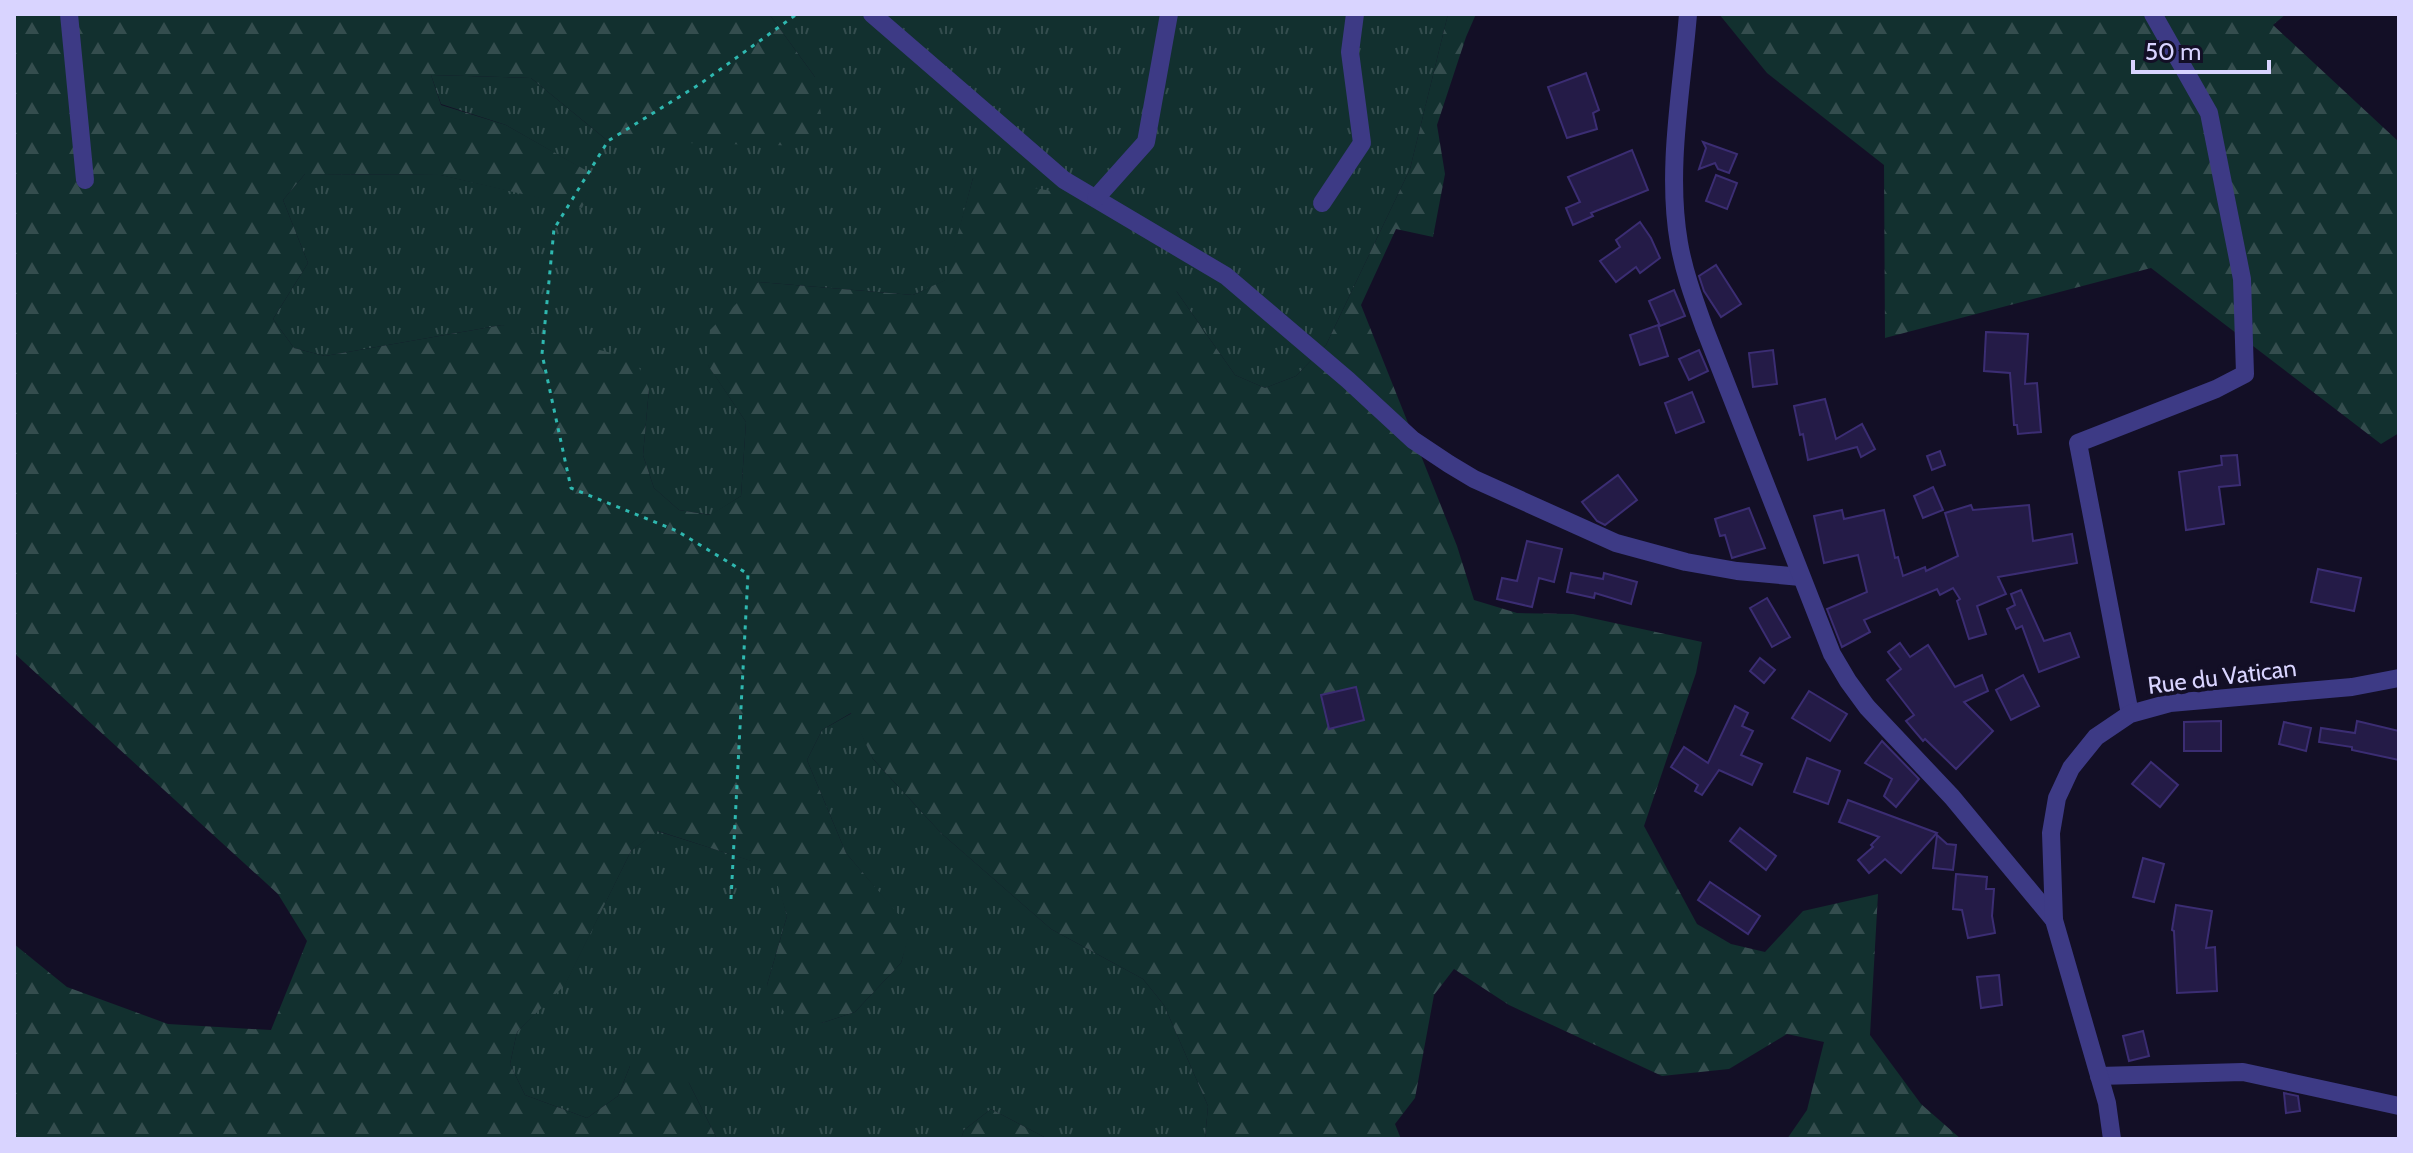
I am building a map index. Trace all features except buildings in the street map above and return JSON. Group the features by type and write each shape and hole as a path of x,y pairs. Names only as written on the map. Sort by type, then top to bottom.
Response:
{"street":[{"path":"69,14 85,180"},
{"path":"872,14 1064,180 1226,276 1413,440 1474,479 1616,543 1686,562 1801,577"},
{"path":"1096,198 1146,142 1169,14"},
{"path":"1322,203 1362,143 1350,52 1355,14"},
{"path":"1688,14 1676,146 1675,194 1679,241 1686,273 1704,327 1832,654 1867,707 1952,797 2054,920"},
{"path":"2130,714 2078,443 2216,389 2245,374 2242,279 2209,113 2153,14"},
{"name":"Rue du Vatican","path":"2112,1139 2107,1103 2054,920 2051,833 2057,798 2071,768 2096,737 2130,714 2170,703 2352,687 2399,678"},
{"path":"2099,1076 2243,1072 2399,1106"}],"path":[{"path":"731,899 748,574 677,531 571,488 542,354 554,229 608,141 700,84 797,14"}],"green space":[{"path":"14,14 769,14 815,77 821,114 809,146 608,141 531,78 431,75 441,105 506,125 596,176 582,208 440,175 305,174 283,200 308,263 273,319 294,348 325,356 502,325 635,359 649,389 643,455 654,488 679,510 710,515 741,496 746,422 707,364 710,330 758,282 913,295 945,280 973,178 1082,196 1177,292 1235,375 1265,388 1296,376 1326,345 1410,169 1448,14 1476,14 1437,125 1445,174 1433,237 1396,229 1361,305 1457,546 1474,600 1517,613 1573,614 1702,642 1696,673 1644,826 1697,924 1731,944 1765,952 1803,911 1878,894 1870,1035 1921,1104 1961,1139 1787,1139 1807,1110 1824,1042 1787,1034 1729,1069 1662,1076 1509,1005 1454,969 1434,995 1415,1098 1395,1124 1401,1139 1205,1139 1208,1106 1164,1005 1143,979 1051,929 941,833 873,759 851,713 822,730 807,760 846,853 911,929 901,963 855,1012 822,1023 786,1015 767,985 787,916 777,883 751,861 658,831 631,851 565,985 517,1032 510,1064 525,1095 587,1118 618,1096 630,1066 662,1058 689,1083 717,1139 14,1139 14,944 67,987 168,1024 271,1030 307,941 278,894 14,653"},
{"path":"769,14 1448,14 1410,169 1326,345 1296,376 1265,388 1235,375 1177,292 973,178 946,280 913,295 758,282 708,365 746,422 741,496 711,515 679,510 654,488 643,455 649,389 502,325 325,356 294,348 273,319 308,263 283,200 305,174 441,175 582,207 595,176 506,125 441,104 431,75 531,78 608,141 815,77"},
{"path":"1719,14 2286,14 2273,25 2399,142 2399,433 2381,444 2151,268 1885,338 1884,165 1767,73"},
{"path":"852,713 873,759 941,833 1051,929 1143,979 1164,1005 1208,1106 1205,1139 1048,1139 991,1109 964,1130 961,1139 717,1139 689,1083 630,1066 618,1096 587,1118 525,1095 510,1064 517,1032 565,984 631,851 657,831 752,861 778,883 787,916 767,985 822,1023 855,1012 901,963 910,929 846,853 807,760 822,730"},
{"path":"991,1109 1048,1139 961,1139 964,1130"}]}
